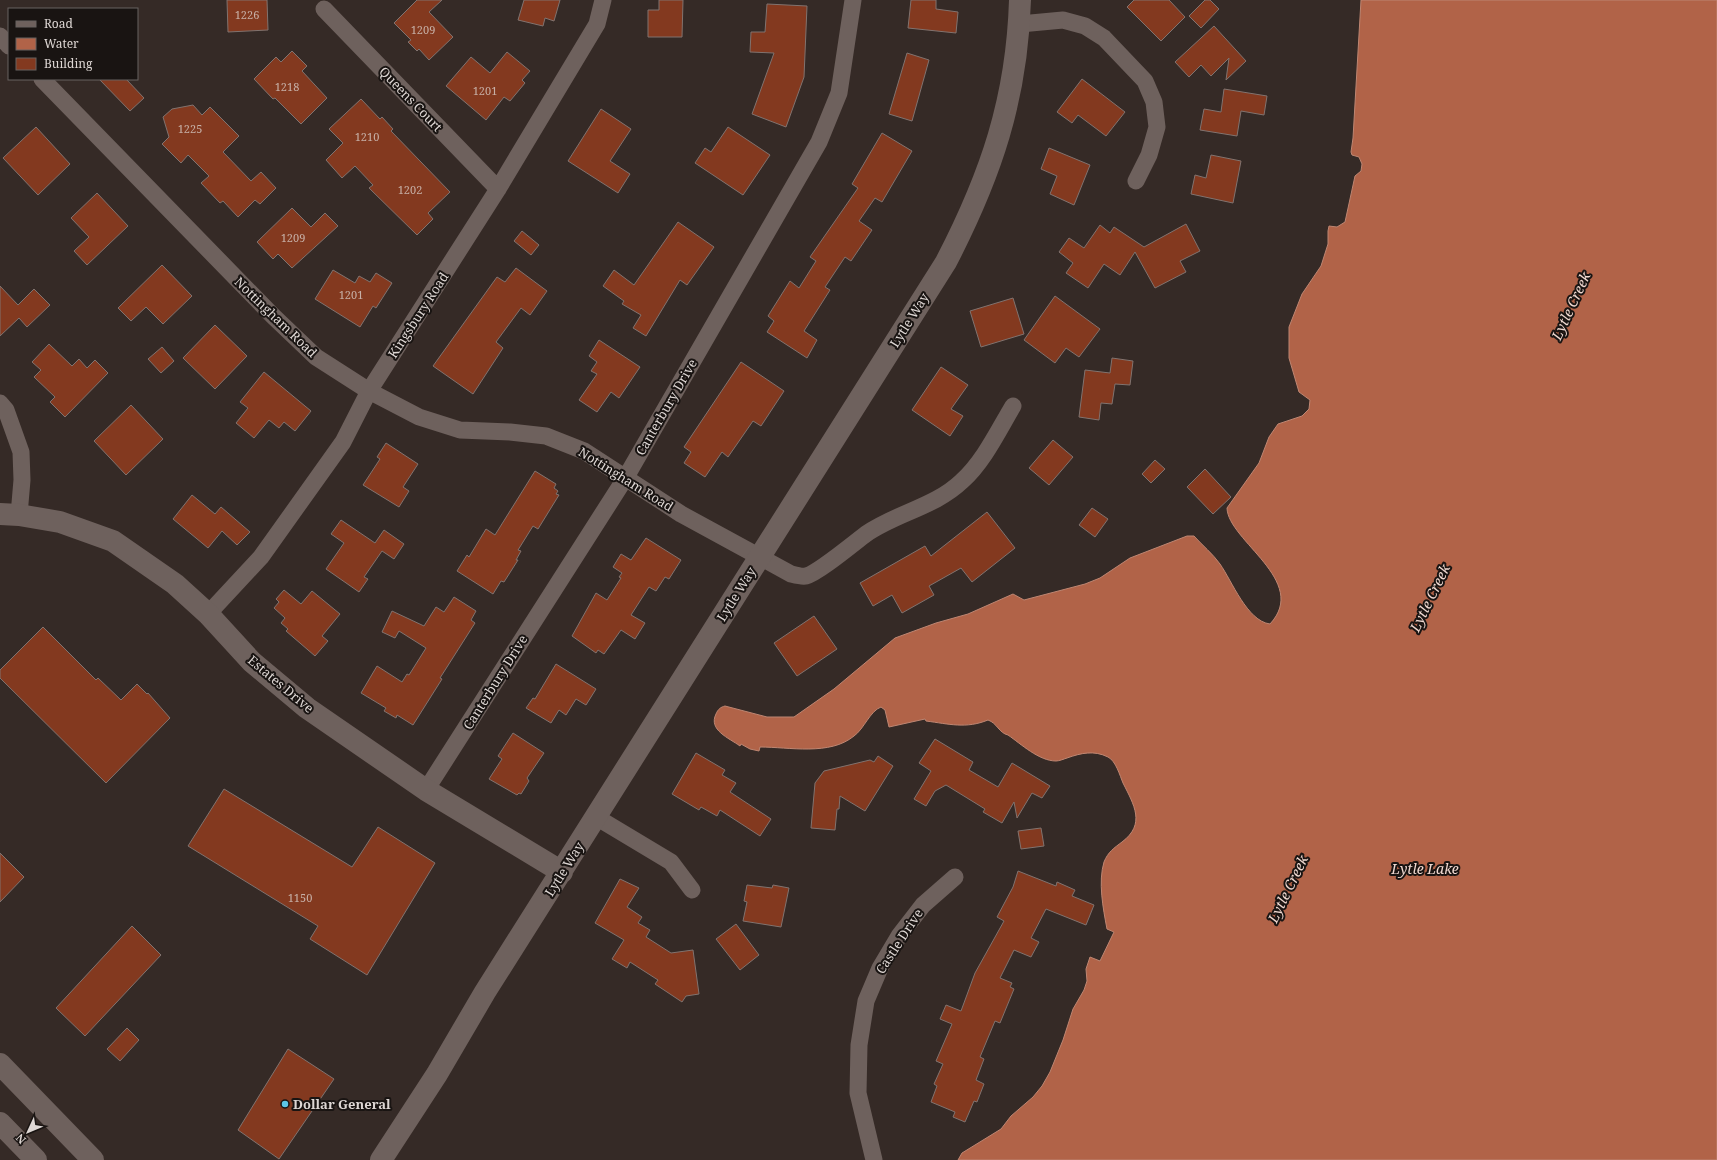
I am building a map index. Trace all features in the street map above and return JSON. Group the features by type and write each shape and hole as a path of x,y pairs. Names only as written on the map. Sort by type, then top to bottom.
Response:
{"street":[{"name":"Kingsbury Road","path":"208,614 261,557 343,442 369,391 498,189 598,24 603,0"},
{"name":"Canterbury Drive","path":"426,790 626,477 819,142 839,93 846,59 853,0"},
{"name":"Lytle Way","path":"381,1160 437,1074 484,992 562,872 946,262 971,214 990,165 1006,113 1015,67 1020,24 1020,0"},
{"name":"Queens Court","path":"324,9 498,189"},
{"path":"1020,24 1063,20 1085,26 1104,38 1145,81 1154,102 1157,127 1149,156 1136,181"},
{"path":"0,36 8,45"},
{"name":"Nottingham Road","path":"43,80 273,316 316,357 369,391 419,417 460,430 510,432 546,436 584,452 626,477 681,514 791,574 806,576 886,522 929,504 962,482 986,451 1014,406"},
{"path":"0,403 6,410 21,452 22,480 9,514"},
{"name":"Estates Drive","path":"9,514 60,522 113,541 175,584 208,614 252,662 294,698 426,790 562,872"},
{"path":"596,817 671,862 692,890"},
{"name":"Castle Drive","path":"874,1160 858,1093 859,1045 866,1001 880,968 899,936 923,905 955,877"},
{"path":"0,1064 93,1160"},
{"path":"0,1123 35,1159"}],"water":[{"name":"Lytle Lake","path":"1361,0 1717,0 1717,1160 958,1160 962,1153 1001,1129 1011,1116 1033,1097 1042,1086 1050,1072 1063,1040 1073,1009 1084,990 1087,981 1086,969 1090,957 1100,961 1114,932 1107,929 1101,886 1102,870 1109,853 1129,835 1134,828 1136,821 1136,814 1131,799 1115,765 1108,757 1093,753 1077,755 1057,761 1043,758 1002,732 994,723 988,720 980,723 957,725 926,721 925,719 889,727 885,710 881,707 874,712 858,733 844,742 833,746 809,749 760,747 759,751 750,749 741,744 740,746 725,737 715,725 714,720 716,714 720,708 725,706 767,717 794,717 834,689 895,638 936,623 968,614 1013,594 1024,600 1085,584 1100,578 1130,558 1187,536 1194,536 1217,560 1241,599 1254,616 1270,624 1280,608 1280,592 1274,577 1264,562 1231,521 1227,508 1259,463 1269,437 1278,424 1302,416 1309,409 1310,400 1299,392 1289,358 1289,327 1302,294 1321,266 1328,244 1329,226 1337,227 1345,222 1355,176 1361,171 1362,164 1359,157 1352,155 1351,152"}],"building":[{"path":"227,0 267,0 268,30 228,32"},
{"path":"417,0 442,0 429,12 453,37 429,60 419,49 417,51 408,42 411,40 394,23"},
{"path":"524,0 560,0 554,21 545,18 543,26 518,20"},
{"path":"659,0 683,0 682,37 648,37 648,10 659,10"},
{"path":"911,0 936,0 936,9 958,12 956,33 908,28"},
{"path":"1134,0 1169,0 1185,17 1161,41 1127,7"},
{"path":"1205,0 1210,0 1219,9 1201,28 1189,16"},
{"path":"767,4 807,6 804,77 786,127 752,114 774,53 750,52 751,32 765,32"},
{"path":"1214,26 1246,61 1226,80 1229,58 1211,76 1201,65 1189,77 1175,62"},
{"path":"292,51 307,66 302,71 327,98 301,124 275,98 273,99 254,79 276,57 281,62"},
{"path":"507,52 530,71 522,80 525,83 510,101 504,97 486,120 446,86 471,57 490,73"},
{"path":"907,53 929,60 912,121 889,114"},
{"path":"1082,79 1125,112 1106,136 1078,115 1072,123 1057,112"},
{"path":"100,80 127,80 144,98 130,111"},
{"path":"1224,89 1267,96 1264,115 1241,111 1237,136 1200,130 1204,109 1221,112"},
{"path":"361,99 380,119 382,117 393,129 391,131 450,192 428,213 433,219 417,235 369,188 373,185 355,166 342,178 326,160 343,143 329,129"},
{"path":"193,105 202,115 210,107 239,136 223,152 251,181 261,172 276,188 260,204 255,200 238,217 223,201 220,203 201,183 209,176 188,155 181,163 162,144 169,137 163,117 172,109"},
{"path":"601,109 631,129 610,161 630,174 618,193 568,161"},
{"path":"36,127 70,164 38,195 3,158"},
{"path":"728,127 770,155 743,195 695,163 705,148 711,152"},
{"path":"882,133 912,151 882,202 875,198 859,221 872,230 851,261 845,257 825,287 830,290 804,331 817,340 807,358 767,332 774,321 768,316 790,281 799,288 816,261 810,257 858,188 852,184"},
{"path":"1049,148 1090,165 1074,205 1050,194 1057,176 1041,169"},
{"path":"1211,155 1241,161 1233,203 1191,194 1195,175 1206,178"},
{"path":"97,193 128,226 87,265 74,251 89,237 71,218"},
{"path":"292,208 311,227 325,213 338,226 292,268 278,254 273,259 257,242"},
{"path":"678,222 714,247 687,285 680,280 646,336 633,328 641,315 622,304 624,301 603,286 614,270 634,285"},
{"path":"1186,224 1200,251 1180,261 1186,272 1155,288 1135,252 1120,275 1104,264 1088,288 1066,273 1073,263 1059,252 1069,238 1084,248 1100,225 1110,233 1114,227 1144,247"},
{"path":"522,231 539,245 531,255 514,241"},
{"path":"162,265 192,296 163,324 146,307 131,321 118,308"},
{"path":"516,268 547,291 530,315 521,308 496,342 503,348 473,394 433,366 497,277 505,282"},
{"path":"333,270 355,283 359,276 370,282 376,273 392,283 376,308 373,306 360,327 315,299"},
{"path":"0,286 18,305 34,289 50,305 27,327 19,318 0,336"},
{"path":"1055,296 1100,329 1079,357 1066,348 1055,363 1024,340"},
{"path":"1013,298 1024,334 981,347 970,311"},
{"path":"215,325 247,356 215,389 183,358"},
{"path":"599,340 640,367 619,398 611,392 597,412 579,400 597,374 591,371 597,362 589,356"},
{"path":"49,344 72,366 79,359 87,368 95,360 108,373 65,417 50,402 55,397 34,377 41,370 32,362"},
{"path":"162,347 174,361 161,373 148,359"},
{"path":"1112,358 1133,361 1130,385 1115,384 1112,404 1101,403 1099,420 1079,417 1085,370 1110,373"},
{"path":"741,362 784,391 761,426 753,421 728,457 722,452 705,477 684,463 691,452 684,447"},
{"path":"941,367 968,385 951,409 963,416 950,436 912,410"},
{"path":"264,372 311,411 295,431 284,422 279,428 269,420 254,438 236,423 248,408 240,402"},
{"path":"131,405 163,439 126,475 94,441"},
{"path":"1053,440 1073,457 1049,485 1029,468"},
{"path":"386,443 418,464 403,487 409,491 399,507 363,485 380,459 377,457"},
{"path":"1155,460 1165,469 1151,483 1142,474"},
{"path":"1205,469 1231,497 1213,514 1187,487"},
{"path":"535,471 556,484 554,488 558,491 556,494 559,495 538,529 533,526 518,550 521,551 516,560 518,560 504,582 501,581 493,594 457,571 467,555 469,557 486,529 495,535"},
{"path":"192,495 215,514 221,507 250,532 237,545 222,531 208,548 173,519"},
{"path":"1092,508 1108,519 1095,537 1079,525"},
{"path":"987,512 1015,548 972,582 961,568 929,586 934,595 902,613 892,595 873,606 860,583 925,546 931,556"},
{"path":"341,520 375,543 384,530 404,544 394,559 382,551 364,577 368,579 359,592 326,569 344,543 331,534"},
{"path":"646,538 681,560 669,579 665,577 656,591 649,587 631,615 645,623 635,639 621,630 604,654 598,650 596,653 572,636 596,593 607,600 621,578 619,577 622,573 613,567 621,554 631,560"},
{"path":"284,590 301,604 312,591 340,614 322,636 328,641 315,656 286,631 288,629 281,623 285,618 274,608 279,602 276,599"},
{"path":"454,597 476,611 471,620 475,623 440,678 442,679 413,725 397,715 396,718 384,711 386,708 361,693 377,666 402,682 407,674 409,675 426,648 399,631 395,638 382,632 392,611 424,626 436,607 444,612"},
{"path":"814,616 837,649 797,676 774,643"},
{"path":"43,627 96,680 98,678 121,700 137,684 147,694 148,693 170,718 106,783 0,678 0,670"},
{"path":"556,664 596,689 586,705 576,699 566,715 559,710 551,723 526,708 533,698 535,699"},
{"path":"513,733 544,753 527,778 529,781 521,794 519,793 517,795 489,779 502,759 498,756"},
{"path":"935,739 973,762 969,770 998,787 1012,763 1050,786 1042,798 1032,793 1017,818 1014,802 1002,823 983,812 985,809 946,785 935,791 926,806 914,799 931,771 919,763"},
{"path":"696,753 725,770 722,775 736,783 730,792 771,819 760,836 720,810 717,816 701,807 699,810 672,794"},
{"path":"878,756 893,766 865,811 840,796 835,830 811,828 815,783 824,771 870,760 874,762"},
{"path":"224,789 352,867 378,827 435,863 367,975 310,939 318,926 188,846"},
{"path":"1041,828 1044,846 1021,849 1018,831"},
{"path":"0,853 24,877 0,902"},
{"path":"1018,871 1056,886 1057,882 1075,890 1072,896 1094,905 1086,925 1046,909 1031,938 1039,942 1031,957 1014,950 1000,978 1012,983 1010,987 1014,989 1000,1023 995,1021 980,1057 984,1059 976,1080 984,1084 977,1102 974,1101 965,1122 953,1117 955,1112 931,1102 937,1086 934,1084 943,1064 936,1061 952,1024 940,1019 946,1005 961,1011 975,973 1004,921 997,917 1013,887"},
{"path":"620,879 639,888 627,907 642,917 638,923 650,930 646,937 671,953 693,950 699,994 686,996 682,1002 655,984 658,980 630,962 627,968 612,959 624,940 595,923"},
{"path":"747,885 772,888 773,885 789,888 781,927 743,921 747,902 744,901"},
{"path":"736,924 759,955 740,970 716,939"},
{"path":"132,926 161,955 85,1036 56,1008"},
{"path":"127,1028 139,1040 120,1061 107,1049"},
{"name":"Dollar General","path":"288,1049 334,1079 279,1159 238,1130"}],"place":[{"name":"Dollar General","path":"285,1104"}],"water label":[{"name":"Lytle Creek","path":"1571,306"},
{"name":"Lytle Creek","path":"1430,598"},
{"name":"Lytle Creek","path":"1288,889"}]}
